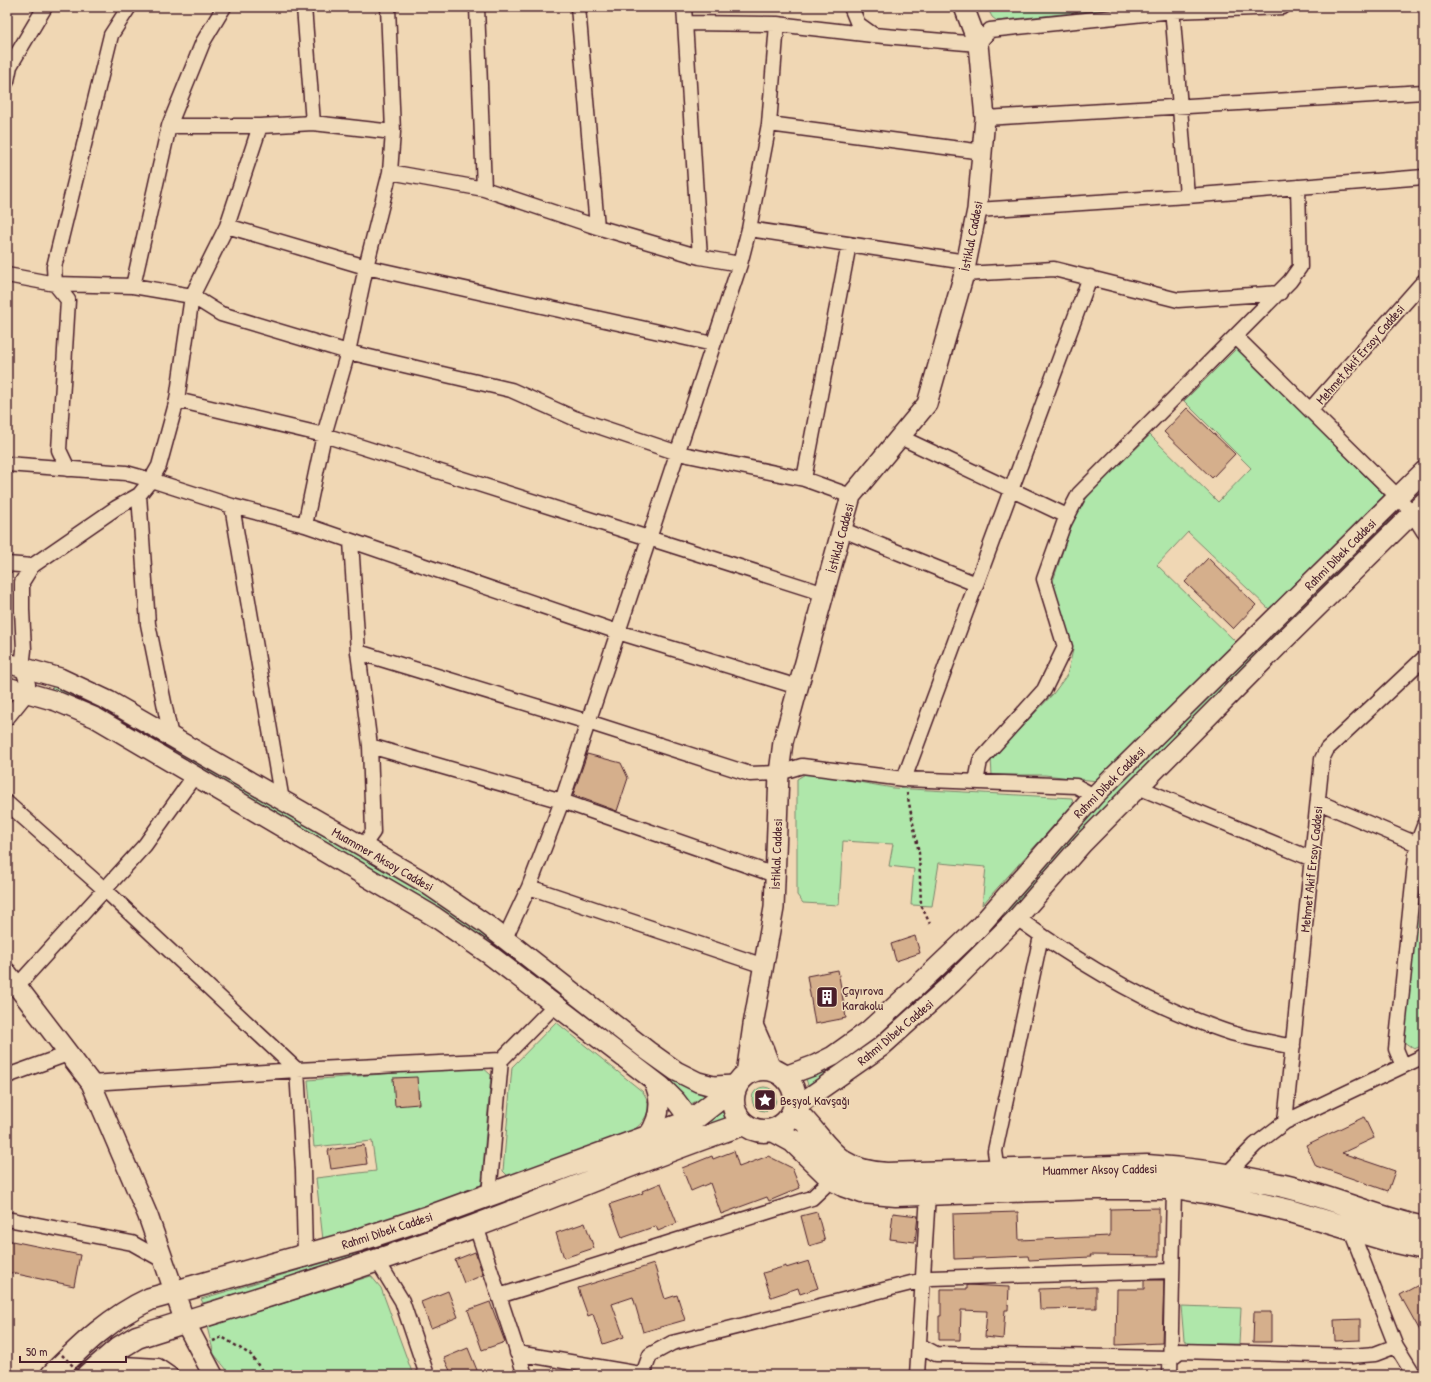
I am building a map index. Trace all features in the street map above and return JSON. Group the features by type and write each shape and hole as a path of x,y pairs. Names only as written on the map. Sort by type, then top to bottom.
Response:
{"main road":[{"name":"İstiklal Caddesi","path":"738,1085 753,1025 774,908 779,773 783,742 843,530 851,496 927,404 965,268 977,210 985,118 978,44 964,7"},
{"name":"Rahmi Dibek Caddesi","path":"52,1375 99,1330 115,1318 150,1299 356,1241 489,1195 691,1121 738,1085 755,1069 778,1072 816,1065 833,1056 868,1031 979,927 1094,796 1424,471"},
{"name":"Rahmi Dibek Caddesi","path":"773,1130 782,1126 789,1119 794,1109 881,1047 952,983 1017,918 1083,843 1418,508"},
{"name":"Muammer Aksoy Caddesi","path":"14,665 60,678 80,686 171,736 282,801 363,846 426,884 505,938 648,1051 676,1071 698,1082 713,1086 738,1085"},
{"path":"7,687 56,701 96,718 435,917 555,1005 670,1093 691,1121 706,1137"},
{"path":"12,979 68,1054 91,1082 148,1216 184,1322 213,1375"},
{"path":"753,1025 764,1050 778,1072 794,1090 794,1109"},
{"path":"648,1136 656,1126 659,1112 658,1091 653,1080"},
{"path":"738,1085 732,1105 735,1113 744,1124 760,1131 773,1130 793,1141 832,1179 845,1186 878,1194 928,1194 1097,1188 1174,1188 1221,1195 1294,1212 1424,1248"},
{"name":"Muammer Aksoy Caddesi","path":"794,1109 817,1134 829,1150 850,1167 861,1171 887,1174 998,1172 1146,1166 1194,1170 1285,1186 1402,1223 1424,1228"},
{"name":"Rahmi Dibek Caddesi","path":"86,1375 119,1348 137,1337 377,1260 476,1226 706,1137 744,1124"}],"street":[{"path":"7,81 10,66 45,7"},
{"path":"68,469 59,450 68,300 55,284 54,267 111,36 128,7"},
{"path":"133,286 169,126 203,42 224,7"},
{"path":"304,7 313,123"},
{"path":"305,525 324,435 348,352 366,267 390,172 393,132 388,7"},
{"path":"477,7 484,189"},
{"path":"578,7 597,227"},
{"path":"684,7 700,257"},
{"path":"851,7 858,24 873,35"},
{"path":"685,23 777,24 873,35 978,44 990,30 1172,9 1283,7"},
{"path":"1172,9 1187,196"},
{"path":"505,938 529,887 562,801 740,264 749,229 769,124 777,24"},
{"path":"985,118 1180,108 1424,92"},
{"path":"169,126 260,126 313,123 393,132"},
{"path":"769,124 983,152"},
{"path":"7,718 28,692 28,684 14,665 24,650 22,582 32,566 116,508 140,495 159,466 177,400 192,296 227,226 260,126"},
{"path":"390,172 484,189 597,227 700,257 740,264"},
{"path":"977,210 1187,196 1424,177"},
{"path":"976,782 980,761 1044,690 1065,647 1044,578 1067,516 1079,494 1280,293 1300,267 1298,187"},
{"path":"227,226 366,267 714,344"},
{"path":"749,229 849,244 965,268 1054,269 1178,300 1280,293"},
{"path":"804,479 849,244"},
{"path":"7,275 55,284 133,286 192,296 221,314 348,352 511,390 574,418 678,453 804,479 851,496"},
{"path":"904,779 1090,277"},
{"name":"Mehmet Akif Ersoy Caddesi","path":"1424,281 1310,410 1398,497 1418,508 1424,532"},
{"path":"1236,337 1310,410"},
{"path":"177,400 324,435 650,537 825,594"},
{"path":"900,437 1067,516"},
{"path":"7,464 126,473 151,480 232,506 305,525 618,632 798,687"},
{"path":"140,495 148,624 171,736"},
{"path":"232,506 282,801"},
{"path":"843,530 976,584"},
{"path":"351,541 358,652 370,746 373,832 363,846"},
{"path":"7,564 32,566"},
{"path":"358,652 588,722 750,774 779,773 802,766 904,779 1076,786 1094,796"},
{"name":"Mehmet Akif Ersoy Caddesi","path":"1285,1122 1322,759 1327,749 1424,658"},
{"path":"370,746 562,801 775,875"},
{"path":"12,979 104,889 145,845 195,775"},
{"path":"1138,787 1312,859"},
{"path":"1318,802 1417,844"},
{"path":"7,803 104,889 297,1070 303,1170 305,1255"},
{"path":"1403,1066 1396,1049 1417,844 1424,826"},
{"path":"529,887 764,966"},
{"path":"1017,918 1041,936 1104,974 1184,1016 1224,1031 1293,1047"},
{"path":"998,1172 995,1151 1041,936"},
{"path":"489,1195 501,1060 555,1005"},
{"path":"7,1076 68,1054"},
{"path":"1226,1175 1255,1145 1285,1122 1424,1056"},
{"path":"91,1082 501,1060"},
{"path":"499,1296 812,1198 832,1179"},
{"path":"1170,1375 1174,1188"},
{"path":"917,1375 928,1194"},
{"path":"7,1219 132,1244 164,1262"},
{"path":"476,1226 525,1375"},
{"path":"1350,1228 1396,1346 1414,1375"},
{"path":"377,1260 402,1301 427,1375"},
{"path":"517,1353 645,1375 650,1355 672,1343 931,1278 1172,1271"},
{"path":"919,1346 936,1354 1171,1358 1180,1351 1351,1356 1375,1354 1396,1346"},
{"path":"86,1375 124,1364 158,1366 171,1375"}],"path":[{"path":"904,779 918,853 921,905 930,924"},
{"path":"198,1347 222,1337 251,1355 265,1375"},
{"path":"62,1355 86,1375"}],"green space":[{"path":"987,7 1127,7 997,21 992,17"},
{"path":"1237,348 1384,495 1269,609 1188,532 1157,565 1236,642 1097,781 1045,775 992,775 991,759 1053,694 1067,675 1073,650 1052,584 1072,523 1089,494 1150,435 1218,502 1251,468 1184,401"},
{"path":"1388,516 1393,520 1021,902 943,980 885,1033 882,1029 1091,813"},
{"path":"53,685 91,701 453,911 686,1086 706,1096 689,1105 554,994 449,915 51,691"},
{"path":"807,773 893,788 1072,798 1073,804 982,905 986,867 939,863 932,906 911,905 914,869 889,866 893,844 843,841 839,905 803,903 797,895 797,779"},
{"path":"1424,855 1424,1045 1414,1049 1404,1042 1422,862"},
{"path":"556,1022 643,1092 648,1103 647,1113 642,1123 633,1131 509,1177 503,1171 512,1067"},
{"path":"865,1042 869,1046 809,1087 805,1077"},
{"path":"481,1066 491,1075 481,1190 323,1240 316,1178 376,1171 372,1141 314,1147 308,1080"},
{"path":"764,1087 773,1090 776,1099 773,1108 764,1111 755,1108 752,1099 755,1090"},
{"path":"731,1107 735,1117 701,1129 702,1124"},
{"path":"682,1141 379,1252 203,1303 201,1299 424,1233"},
{"path":"371,1276 381,1288 413,1375 231,1375 214,1354 207,1327"},
{"path":"1181,1306 1241,1308 1239,1344 1187,1344 1184,1340"}],"building":[{"path":"1187,408 1235,454 1212,478 1164,432"},
{"path":"1208,558 1256,605 1233,629 1185,582"},
{"path":"587,754 621,763 628,778 617,811 573,795"},
{"path":"915,936 920,953 896,961 891,944"},
{"name":"Çayırova Karakolu","path":"838,970 846,1018 815,1024 807,976"},
{"path":"417,1077 419,1104 395,1106 393,1078"},
{"path":"1364,1117 1374,1138 1342,1153 1395,1171 1388,1191 1316,1166 1306,1145"},
{"path":"364,1145 367,1164 331,1169 328,1150"},
{"path":"734,1151 739,1167 768,1156 792,1168 800,1188 769,1201 767,1197 721,1214 710,1183 691,1191 682,1168 712,1156 713,1159"},
{"path":"661,1183 677,1223 658,1231 656,1226 622,1238 610,1204 643,1193 642,1191"},
{"path":"1159,1208 1159,1256 1090,1255 1091,1257 1029,1260 1028,1256 954,1259 953,1214 1018,1212 1019,1240 1110,1236 1110,1209"},
{"path":"817,1212 825,1241 809,1246 801,1216"},
{"path":"893,1213 918,1216 915,1242 890,1239"},
{"path":"585,1223 594,1248 564,1258 556,1233"},
{"path":"7,1240 80,1255 74,1286 7,1272"},
{"path":"475,1252 483,1275 464,1283 455,1260"},
{"path":"809,1261 818,1288 800,1294 798,1288 771,1297 763,1273"},
{"path":"654,1264 665,1299 677,1295 685,1320 643,1332 633,1297 612,1304 624,1337 603,1344 593,1314 588,1316 578,1288"},
{"path":"1144,1280 1164,1280 1162,1343 1116,1345 1117,1289 1144,1289"},
{"path":"1424,1282 1424,1338 1400,1295"},
{"path":"967,1285 1009,1287 1008,1310 1005,1310 1003,1339 985,1337 987,1311 961,1310 960,1340 939,1340 941,1289 967,1289"},
{"path":"1096,1287 1096,1308 1040,1309 1039,1289"},
{"path":"448,1291 458,1317 431,1328 421,1302"},
{"path":"490,1302 505,1342 482,1350 468,1310"},
{"path":"1254,1312 1271,1312 1271,1342 1253,1342"},
{"path":"1360,1319 1360,1340 1335,1341 1334,1320"},
{"path":"468,1348 479,1375 452,1375 444,1358"}],"place":[{"name":"Çayırova Karakolu","path":"827,997"},
{"name":"Beşyol Kavşağı","path":"765,1100"}]}
